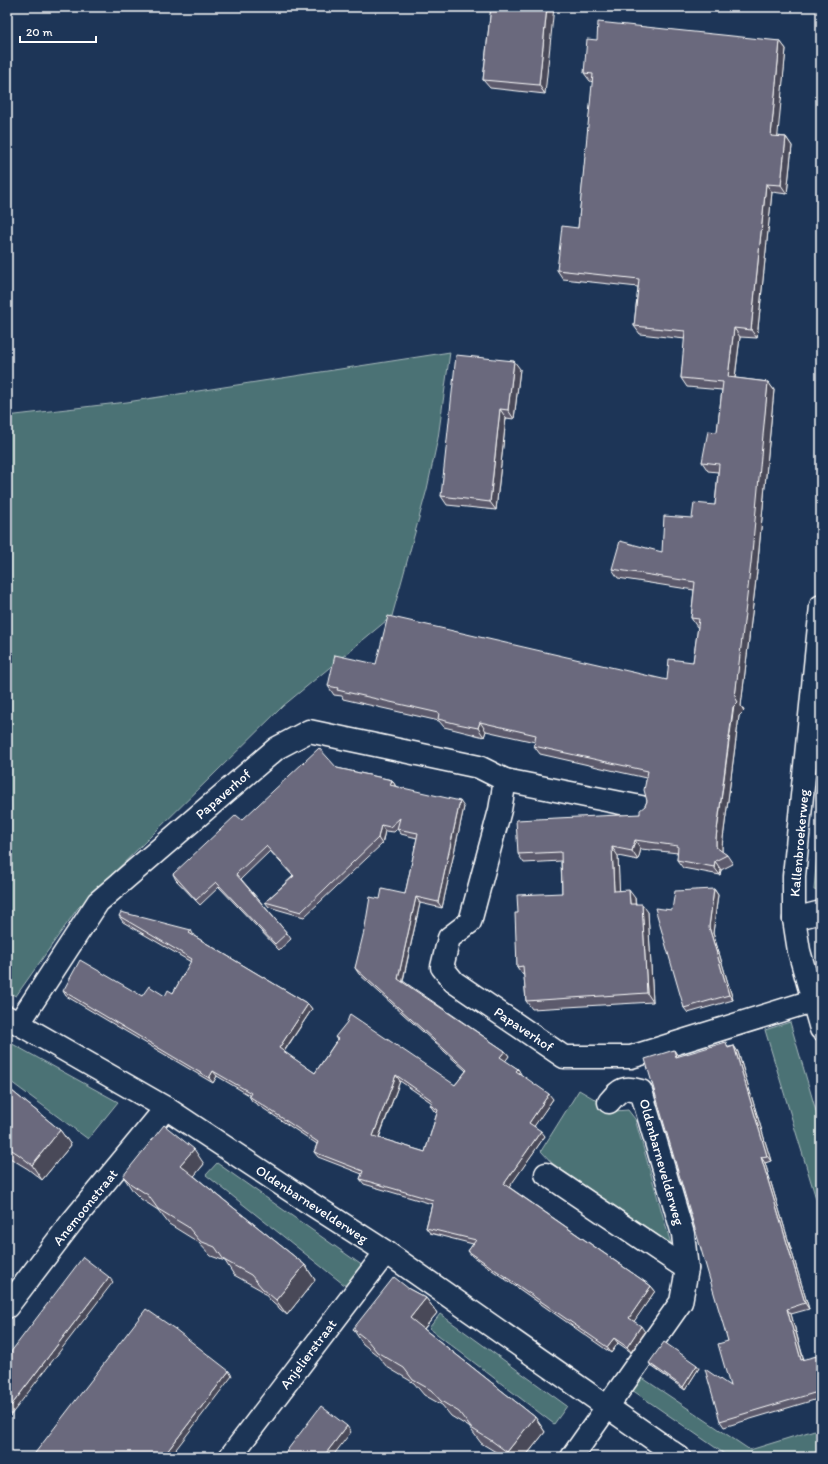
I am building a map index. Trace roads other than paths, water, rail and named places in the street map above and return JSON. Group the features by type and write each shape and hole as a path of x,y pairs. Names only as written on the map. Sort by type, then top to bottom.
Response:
{"street":[{"name":"Kallenbroekerweg","path":"821,606 794,876 794,919 799,950 821,1029"},
{"name":"Papaverhof","path":"13,1020 98,902 277,748 309,731 479,767 505,780 642,807"},
{"name":"Papaverhof","path":"505,780 500,810 470,922 449,938 442,967 454,982 564,1057 631,1057 812,1001"},
{"path":"794,919 821,912"},
{"name":"Oldenbarnevelderweg","path":"13,1020 166,1108 386,1252 679,1457"},
{"name":"Oldenbarnevelderweg","path":"607,1407 681,1302 687,1269 683,1234 641,1091 629,1088 618,1091 609,1102"},
{"name":"Anemoonstraat","path":"7,1308 71,1223 166,1108"},
{"path":"546,1174 687,1269"},
{"name":"Anjelierstraat","path":"230,1457 386,1252"},
{"path":"572,1457 607,1407"}]}
